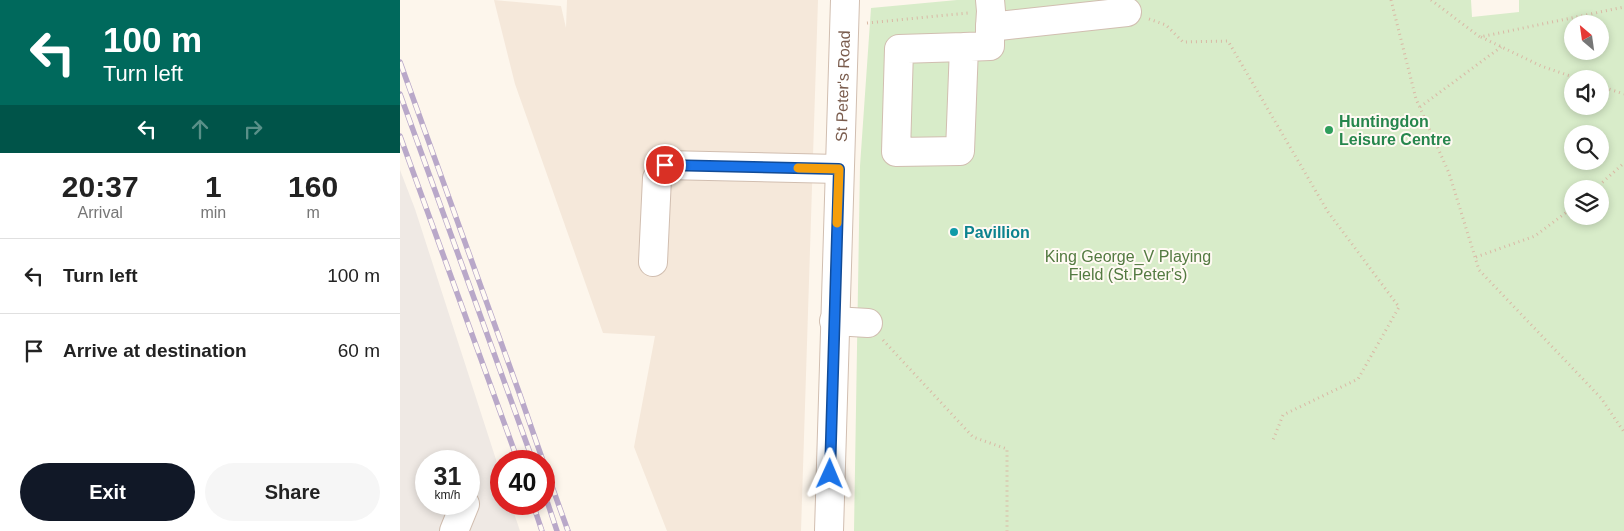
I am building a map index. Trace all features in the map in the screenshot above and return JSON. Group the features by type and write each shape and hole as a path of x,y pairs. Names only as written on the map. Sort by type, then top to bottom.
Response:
{"street":[{"name":"St Peter's Road","path":"829,531 845,0"},
{"path":"964,47 990,46 990,0"},
{"path":"990,27 1127,12"},
{"path":"653,262 657,178 665,165 839,169"},
{"path":"834,321 868,323"},
{"path":"454,531 461,515"}],"path":[{"path":"1391,0 1416,99 1450,173 1480,270 1601,398 1624,432"},
{"path":"1431,0 1480,37 1541,66 1564,74"},
{"path":"1480,37 1624,8"},
{"path":"1127,12 1166,25 1183,42 1228,40 1328,212 1399,307 1358,378 1283,415 1272,440"},
{"path":"1420,107 1501,47"},
{"path":"1609,89 1624,94"},
{"path":"1605,180 1624,163"},
{"path":"1476,256 1535,236 1564,214"},
{"path":"868,323 973,437 1007,449 1007,531"}],"shaded area":[{"path":"494,0 561,6 566,28 567,0 818,0 801,531 667,531 634,447 655,336 603,333 515,84"},
{"path":"400,170 415,209 493,450 490,450 490,515 515,515 520,531 400,531"}],"green space":[{"name":"King George_V Playing Field (St.Peter's)","path":"957,0 1471,0 1472,17 1519,12 1519,0 1624,0 1624,531 854,531 860,166 871,8"}],"railway":[{"path":"400,62 539,450"},
{"path":"400,94 529,450"},
{"path":"400,136 514,450"},
{"path":"555,495 568,531"},
{"path":"537,515 542,531"},
{"path":"552,515 557,531"}],"slow traffic":[{"path":"798,168 839,169 837,223"}],"place":[{"name":"Huntingdon Leisure Centre","path":"1329,130"},
{"name":"Pavillion","path":"954,232"}],"route":[{"path":"665,165 839,169 830,474"}]}
